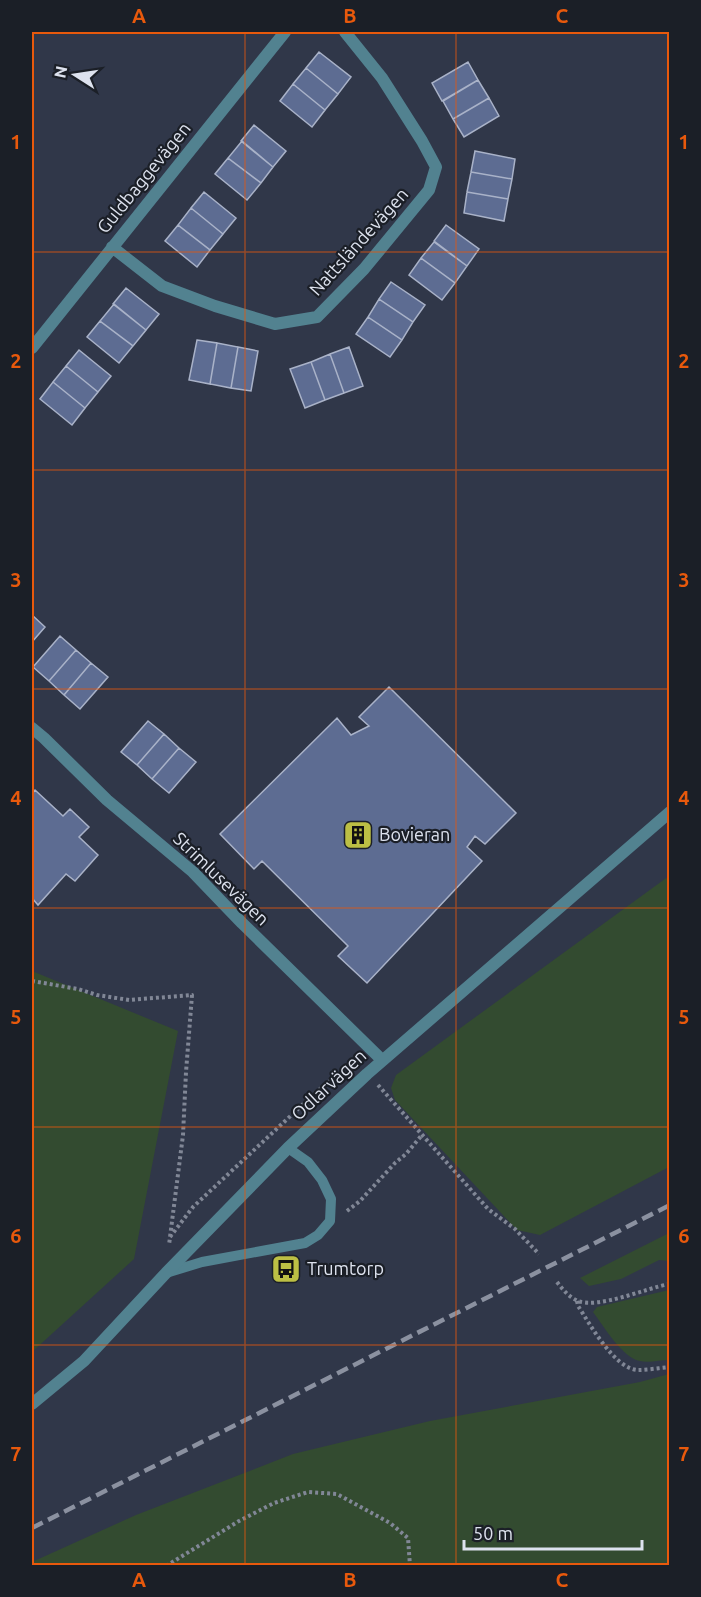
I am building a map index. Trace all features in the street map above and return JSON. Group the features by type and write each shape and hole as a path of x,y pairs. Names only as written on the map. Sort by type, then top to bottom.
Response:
{"street":[{"name":"Guldbaggevägen","path":"32,348 285,32"},
{"name":"Nattsländevägen","path":"112,248 162,286 215,306 275,324 317,316 364,269 429,190 436,167 382,78 345,32"},
{"name":"Strimlusevägen","path":"32,728 107,800 193,872 382,1060"},
{"name":"Odlarvägen","path":"32,1404 84,1361 288,1148 382,1060 669,812"}],"lane":[{"path":"166,1273 202,1262 305,1243 318,1235 330,1221 331,1199 322,1180 308,1162 288,1148"}],"path":[{"path":"32,981 129,1000 192,995 183,1136 166,1273"},
{"path":"367,1074 488,1209 515,1229 539,1254"},
{"path":"343,1214 360,1201 422,1135"},
{"path":"557,1282 567,1294 577,1301 589,1304 669,1284"},
{"path":"577,1301 578,1306 618,1362 635,1370 669,1367"},
{"path":"166,1566 274,1503 308,1492 337,1494 390,1522 408,1538 410,1566"}],"green space":[{"path":"669,876 669,1167 540,1235 517,1230 395,1100 391,1088 396,1075"},
{"path":"32,971 178,1031 134,1259 32,1352"},
{"path":"669,1233 669,1261 659,1260 621,1279 589,1286 580,1278"},
{"path":"669,1290 669,1360 647,1362 634,1359 620,1348 593,1312 597,1307"},
{"path":"669,1374 669,1565 32,1565 32,1562 136,1515 293,1454 430,1421 640,1382"}],"building":[{"path":"319,52 351,77 338,94 306,68"},
{"path":"468,62 478,80 442,101 432,83"},
{"path":"306,68 338,94 325,110 293,84"},
{"path":"478,80 489,98 453,119 443,101"},
{"path":"293,84 325,110 312,127 280,101"},
{"path":"489,98 499,116 464,137 453,119"},
{"path":"254,125 286,151 273,167 241,141"},
{"path":"242,141 273,167 261,183 228,158"},
{"path":"475,151 515,159 512,179 471,172"},
{"path":"228,158 261,183 247,200 215,174"},
{"path":"471,172 512,179 508,199 467,192"},
{"path":"204,192 236,218 223,234 191,208"},
{"path":"467,192 508,199 504,221 464,213"},
{"path":"191,208 223,234 210,250 178,225"},
{"path":"178,225 210,250 197,267 165,241"},
{"path":"446,225 479,249 467,266 434,241"},
{"path":"434,242 467,266 455,283 421,258"},
{"path":"421,258 455,283 442,300 409,275"},
{"path":"391,282 425,305 413,322 379,299"},
{"path":"126,288 159,314 146,330 113,304"},
{"path":"379,299 413,322 402,340 368,317"},
{"path":"114,304 146,330 133,346 100,321"},
{"path":"368,317 402,340 390,357 356,334"},
{"path":"100,321 133,346 119,363 87,337"},
{"path":"197,340 217,343 210,384 189,380"},
{"path":"217,343 238,347 231,388 210,384"},
{"path":"238,347 258,351 251,391 231,388"},
{"path":"349,347 363,386 344,393 330,354"},
{"path":"79,350 111,376 98,392 66,366"},
{"path":"330,354 344,393 325,400 311,362"},
{"path":"311,362 325,400 305,408 290,369"},
{"path":"66,366 98,392 85,408 53,382"},
{"path":"53,382 85,408 72,425 40,399"},
{"path":"32,615 45,627 32,642"},
{"path":"60,636 76,650 49,681 33,667"},
{"path":"76,650 91,663 64,695 49,681"},
{"path":"91,663 108,677 80,709 64,695"},
{"name":"Bovieran","path":"389,687 516,813 485,844 475,836 467,847 482,861 367,983 338,956 348,946 262,861 254,869 220,834 337,718 351,735 369,726 359,717"},
{"path":"148,721 164,734 137,765 121,752"},
{"path":"164,734 179,748 152,779 137,765"},
{"path":"179,748 196,762 169,793 152,779"},
{"path":"35,790 63,816 70,809 89,827 79,837 98,855 75,881 66,874 38,905 32,898 32,794"}],"railway":[{"path":"32,1528 670,1205"}],"place":[{"name":"Bovieran","path":"358,835"},
{"name":"Trumtorp","path":"286,1269"}]}
